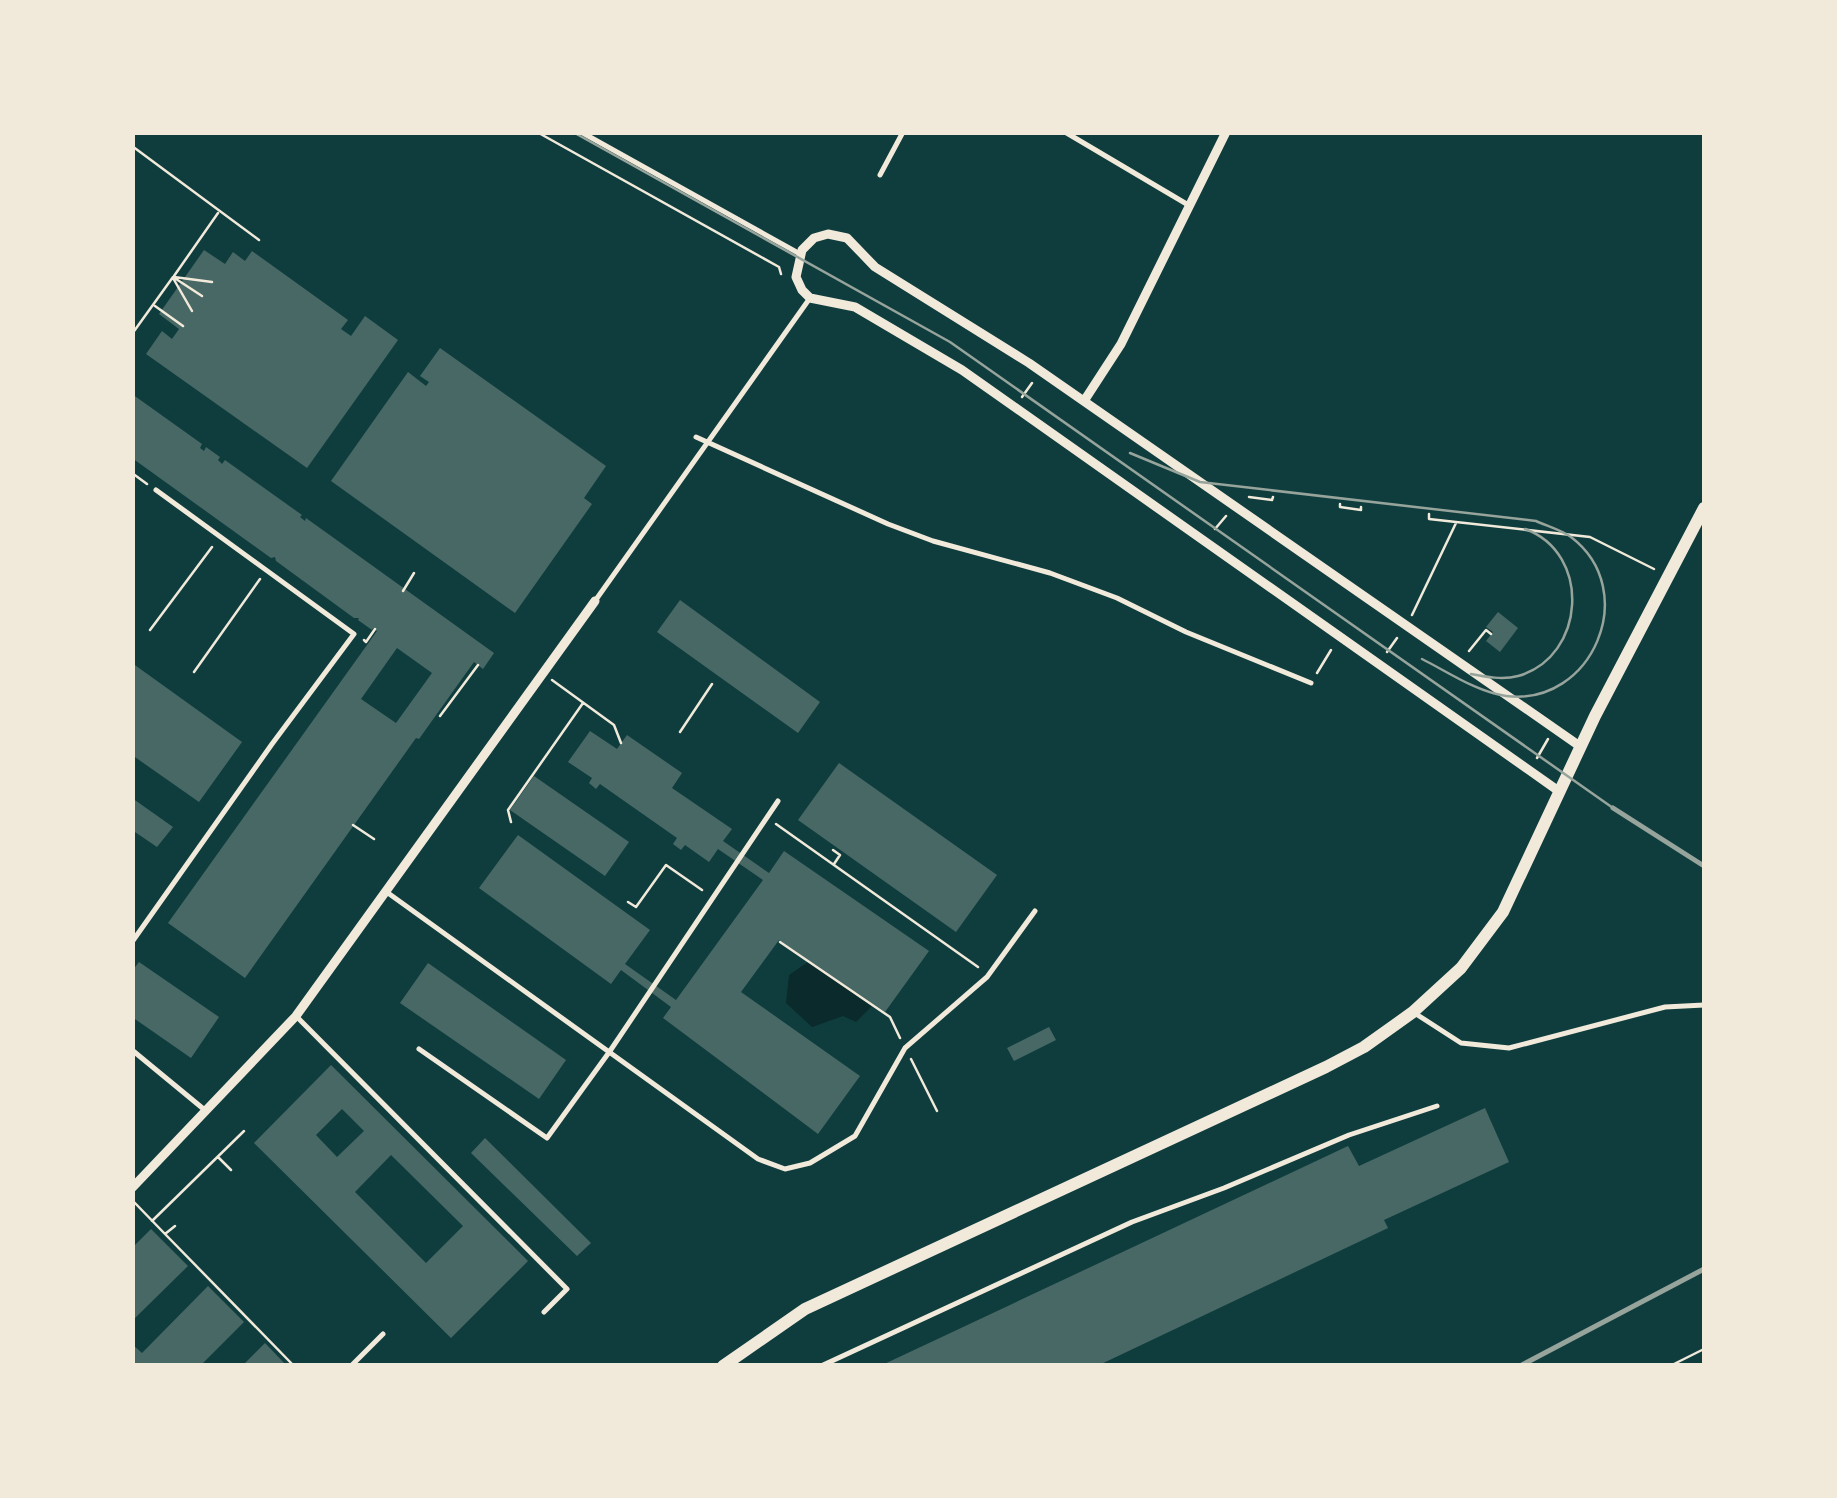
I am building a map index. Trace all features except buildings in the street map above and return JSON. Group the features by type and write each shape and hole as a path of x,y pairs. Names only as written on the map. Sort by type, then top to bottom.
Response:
{"main road":[{"path":"723,1366 805,1309 1364,1048 1413,1012 1461,968 1503,912 1580,747 1704,508"}],"street":[{"path":"1084,401 1121,344 1226,132"},
{"path":"1560,792 962,370 855,307 810,298 796,277 800,254 814,238 828,234 846,238 893,280 1029,362 1580,747"},
{"path":"132,1188 296,1016 595,601"}],"lane":[{"path":"582,132 800,254"},
{"path":"880,175 903,132"},
{"path":"1065,132 1190,206"},
{"path":"595,601 810,298"},
{"path":"696,437 888,524 1050,573 1311,683"},
{"path":"132,942 354,634 156,490"},
{"path":"419,1050 546,1138 610,1051 778,801"},
{"path":"385,891 758,1159 786,1169 810,1163 855,1136 905,1048 988,974 1035,911"},
{"path":"1413,1012 1460,1042 1509,1048 1666,1007 1704,1005"},
{"path":"296,1016 568,1288 544,1312"},
{"path":"132,1050 206,1111"},
{"path":"821,1366 1132,1222 1224,1188 1349,1134 1437,1106"},
{"path":"351,1366 383,1334"}],"path":[{"path":"537,132 779,267 780,274"},
{"path":"132,146 259,240"},
{"path":"132,334 220,210"},
{"path":"761,257 767,248"},
{"path":"173,277 212,282"},
{"path":"173,277 202,296"},
{"path":"173,277 192,310"},
{"path":"154,305 182,326"},
{"path":"1026,413 1031,406 1021,399 1035,378 1024,370 1029,362"},
{"path":"1205,543 1240,496 1272,500 1272,496"},
{"path":"1340,504 1361,507"},
{"path":"1430,514 1429,519 1590,538 1656,570"},
{"path":"1377,666 1405,626 1457,522"},
{"path":"150,630 220,536"},
{"path":"194,672 266,571"},
{"path":"403,591 414,573"},
{"path":"1465,656 1486,630 1491,634"},
{"path":"1311,683 1334,646"},
{"path":"440,716 478,666"},
{"path":"542,674 614,726 621,744"},
{"path":"680,732 712,684"},
{"path":"510,822 508,810 583,703"},
{"path":"1528,771 1554,729"},
{"path":"767,817 988,974"},
{"path":"354,825 374,840"},
{"path":"833,850 840,856 833,865"},
{"path":"628,902 636,907 666,865 713,898"},
{"path":"780,942 890,1017 937,1111"},
{"path":"152,1222 244,1132"},
{"path":"218,1157 231,1170"},
{"path":"132,1201 294,1366"},
{"path":"164,1234 174,1226"},
{"path":"1670,1366 1704,1349"}],"water":[{"path":"808,962 872,1006 856,1022 843,1016 812,1027 786,1003 789,975"}],"tram line":[{"path":"573,132 950,342 1613,808"},
{"path":"1130,453 1200,482 1536,521 1571,537 1592,560 1603,586 1604,614 1597,641 1583,665 1562,683 1536,695 1506,696 1474,686 1422,659"},
{"path":"1471,674 1512,677 1541,665 1557,648 1568,627 1570,581 1562,559 1547,541 1525,529"}],"railway":[{"path":"1613,808 1704,866"},
{"path":"1520,1366 1704,1269"}]}
